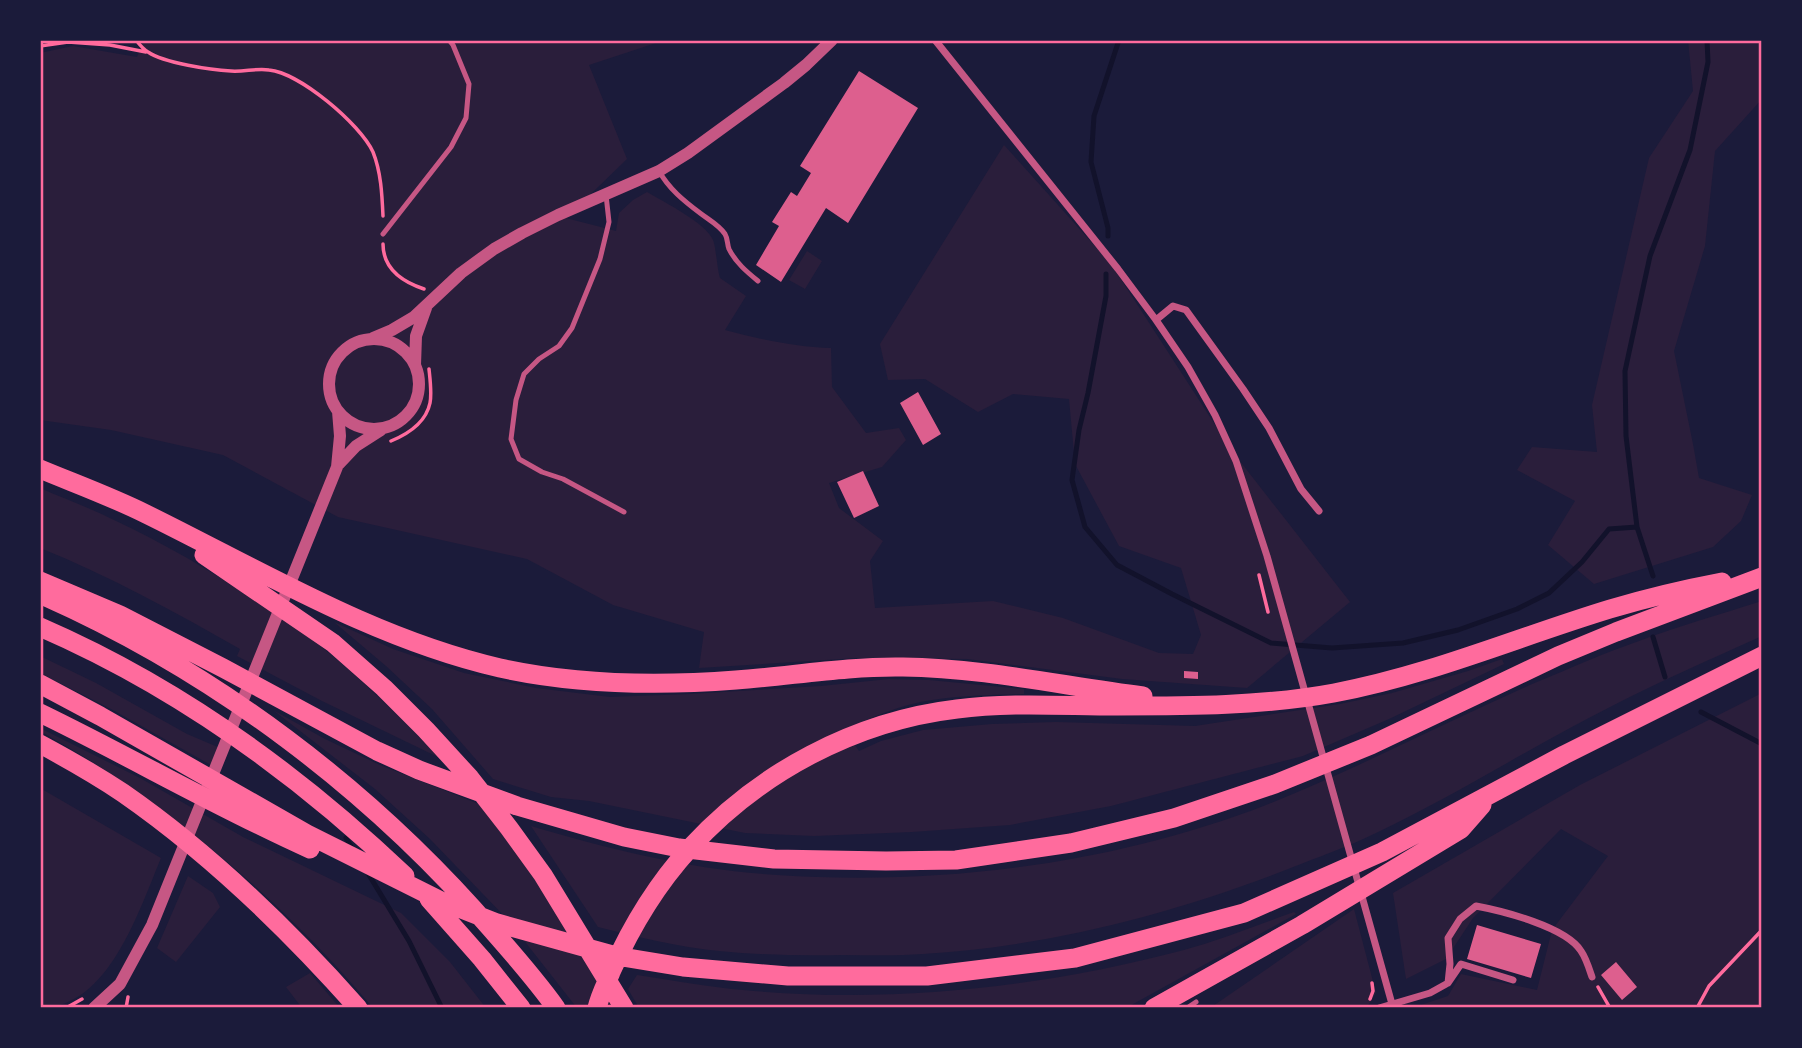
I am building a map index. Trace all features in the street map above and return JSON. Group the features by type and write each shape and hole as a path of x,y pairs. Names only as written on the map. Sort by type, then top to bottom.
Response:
{"highway":[{"path":"40,469 143,512 324,604 399,638 450,655 503,668 603,682 666,684 858,669 952,669 1210,704"},
{"path":"143,512 333,643 426,730 470,778 543,875 624,1008"},
{"path":"597,1008 625,941 651,897 702,835 735,805 799,760 878,725 959,708 1272,702 1331,694 1388,682 1446,665 1611,609 1673,592 1762,575"},
{"path":"40,581 120,615 377,751 419,771 480,793 624,837 679,848 774,859 886,861 956,860 1071,843 1174,818 1275,784 1371,746 1559,656 1762,575"},
{"path":"40,595 139,644 209,686 257,717 352,790 462,894 556,1008"},
{"path":"40,627 126,669 233,734 332,810 438,908 522,1008"},
{"path":"40,713 101,743 307,834 441,901 497,923 616,956 683,967 788,976 927,976 1075,958 1244,914 1382,852 1564,755 1762,656"},
{"path":"40,684 100,716 236,804"},
{"path":"40,744 122,793 166,824 227,874 292,936 358,1008"},
{"path":"1154,1008 1301,925 1461,829 1492,795"}],"street":[{"path":"388,427 360,427 348,421 331,398 328,385 330,370 346,348 401,326 461,273 503,243 558,215 659,171 688,153 784,83 832,40"},
{"path":"935,40 1118,269 1188,367 1215,415 1236,461 1269,564 1392,1004"},
{"path":"415,365 416,335 426,306"},
{"path":"1156,320 1173,306 1186,310 1262,419 1301,489 1320,511"},
{"path":"337,467 356,446 400,421 417,399 418,372 405,350 395,343 373,338"},
{"path":"113,1008 120,984 152,925 337,467 340,436 338,411"},
{"path":"1448,983 1448,938 1460,919 1476,906 1499,910 1544,925 1568,939 1580,949 1592,976"},
{"path":"1378,1008 1430,993 1448,983 1461,964 1513,980"},
{"path":"94,1008 120,984"}],"lane":[{"path":"383,234 451,147 467,118 469,84 449,40"},
{"path":"659,171 673,191 722,230 727,236 728,247 739,264 758,281"},
{"path":"606,195 609,222 600,259 572,328 559,346 539,359 524,374 516,400 511,439 519,459 624,512"},
{"path":"1187,1008 1196,1002"}],"path":[{"path":"136,40 149,53"},
{"path":"40,46 68,42 110,45 215,69 271,70 300,83 332,106 366,139 374,155 382,193 383,252 391,270 404,281 438,293"},
{"path":"389,442 414,427 423,418 430,402 429,361"},
{"path":"1697,1008 1709,986 1762,930"},
{"path":"1592,976 1610,1008"},
{"path":"66,1008 82,999"}],"shaded area":[{"path":"144,40 665,40 589,65 627,159 566,218 616,231 619,213 647,192 684,213 709,233 713,240 720,278 746,296 725,330 777,342 831,348 832,387 866,433 899,428 906,440 882,467 829,483 839,508 883,541 870,561 875,608 993,601 1063,618 1159,653 1193,654 1201,635 1181,568 1119,546 1075,464 1069,399 1013,394 978,412 925,379 888,380 880,344 1004,145 1111,264 1232,451 1350,602 1247,688 1122,679 967,659 857,658 699,668 704,632 613,605 527,559 338,517 223,455 111,430 40,420 40,53 73,46 137,57"},
{"path":"1688,40 1762,40 1762,99 1715,151 1705,246 1674,351 1699,478 1752,495 1741,521 1713,547 1594,584 1548,545 1575,501 1517,470 1532,447 1597,452 1592,405 1649,158 1693,91"},
{"path":"807,251 822,261 805,289 789,280"},
{"path":"40,488 167,547 270,610 351,672 440,758 237,656 240,649 142,595 40,548"},
{"path":"1762,601 1762,636 1610,707 1376,833 1210,897 1068,935 972,950 893,955 750,953 658,941 598,927 531,826 653,858 715,869 777,875 901,877 1026,866 1087,856 1208,825 1266,805 1588,661 1669,630"},
{"path":"334,622 393,649 464,673 536,688 610,697 821,686 889,679 1024,689 1024,694 943,698 887,712 844,729 859,751 881,741 923,730 992,724 1056,722 1195,726 1340,704 1392,693 1502,659 1504,664 1389,719 1303,756 1111,806 1010,825 814,836 745,833 589,801 551,797 493,779 432,709"},
{"path":"40,656 96,683 187,734 220,748 211,765 40,673"},
{"path":"1762,693 1762,1008 1412,1008 1448,996 1461,974 1537,990 1552,930 1608,856 1561,829 1473,918 1446,959 1406,979 1393,893 1580,785"},
{"path":"273,710 380,765 484,806 532,874 615,1008 577,1008 508,920 430,839 375,789"},
{"path":"40,728 140,778 243,837 401,913 450,962 486,1008 373,1008 312,940 245,877 138,792 40,731"},
{"path":"40,788 161,858 131,928 103,974 85,992 64,1004 40,1008"},
{"path":"188,876 213,893 220,907 176,962 157,948"},
{"path":"1354,909 1376,993 1367,1007 1210,1008"},
{"path":"1294,912 1296,914 1126,1008 639,1008 628,989 637,975 730,989 799,994 910,994 965,990 1130,963 1198,946"},
{"path":"310,973 340,1008 302,1008 286,987"}],"building":[{"path":"859,71 918,108 848,223 826,208 781,282 756,265 779,226 772,222 791,192 797,196 811,173 800,166"},
{"path":"918,392 941,434 923,445 900,403"},
{"path":"863,471 879,506 854,518 837,482"},
{"path":"1184,671 1198,672 1198,679 1184,678"},
{"path":"1477,925 1541,944 1531,978 1467,959"},
{"path":"1616,962 1637,987 1622,1000 1601,975"}],"waterway":[{"path":"1108,236 1091,162 1094,116 1119,40"},
{"path":"1653,576 1637,527 1626,436 1625,371 1650,256 1690,150 1708,62 1707,40"},
{"path":"1106,274 1106,296 1079,430 1072,480 1085,527 1117,565 1271,643 1332,648 1403,643 1458,630 1517,609 1549,593 1582,562 1609,529 1637,527"},
{"path":"1653,637 1665,677"},
{"path":"1701,712 1762,744"},
{"path":"346,838 353,850"},
{"path":"366,870 409,941 442,1008"}]}
